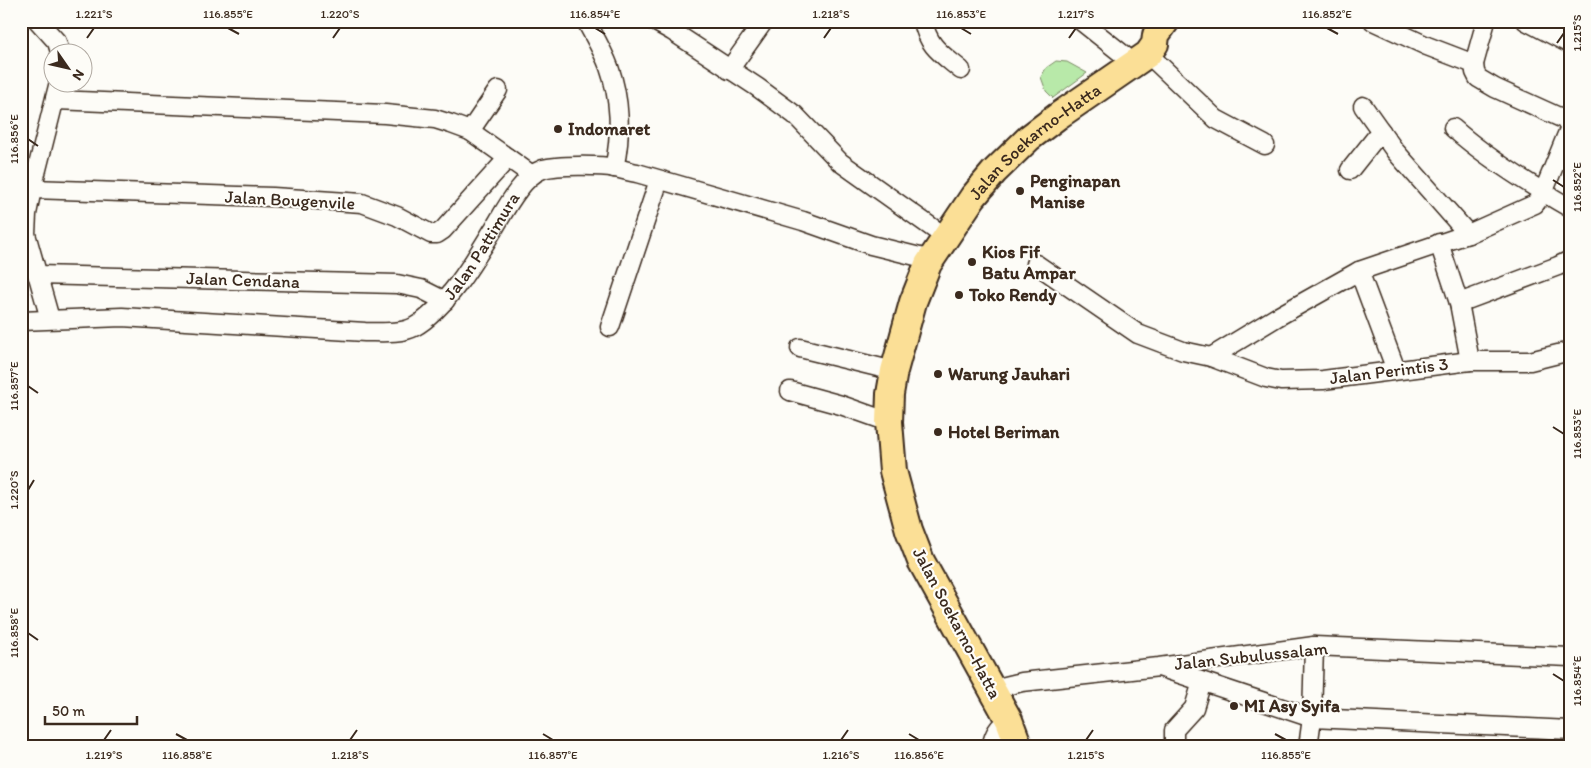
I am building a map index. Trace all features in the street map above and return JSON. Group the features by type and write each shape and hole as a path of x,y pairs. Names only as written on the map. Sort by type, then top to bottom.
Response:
{"highway":[{"name":"Jalan Soekarno-Hatta","path":"929,261 973,197 994,172 1054,112 1149,42"},
{"name":"Jalan Soekarno-Hatta","path":"1019,747 1009,720 921,561 908,530 893,471 889,422 890,394 894,371 913,302 929,261 936,231 981,170 1030,122 1054,112"}],"street":[{"path":"38,21 57,42"},
{"path":"586,21 602,50 614,86 618,126 617,155 614,168"},
{"path":"654,21 757,87 795,116 840,162 936,231"},
{"path":"729,70 764,21"},
{"path":"923,21 925,32 931,44 961,70"},
{"path":"1081,21 1149,42 1216,119 1264,145"},
{"path":"1373,21 1402,35 1474,64"},
{"path":"1486,21 1474,64 1478,78 1570,122"},
{"path":"1526,21 1570,44"},
{"path":"470,131 498,90"},
{"path":"50,319 26,234 27,214 32,189 57,92"},
{"path":"56,100 412,116 435,119 470,131 532,175"},
{"path":"1363,106 1396,151 1468,234"},
{"path":"1453,128 1466,140 1543,193 1570,208"},
{"path":"1211,357 1277,317 1360,271 1468,234 1508,218 1535,204 1543,193 1570,128"},
{"path":"1350,170 1381,131"},
{"name":"Jalan Bougenvile","path":"32,189 273,197 362,203 396,216 431,234 443,230 508,158"},
{"name":"Jalan Pattimura","path":"21,321 122,318 365,332 382,332 413,327 445,301 469,268 508,205 532,175 543,169 564,167 614,168 803,222 871,245 929,261"},
{"path":"610,327 659,180"},
{"path":"1439,243 1459,303 1470,361"},
{"path":"1459,303 1570,260"},
{"name":"Jalan Perintis 3","path":"1036,264 1138,334 1183,351 1211,357 1266,378 1281,381 1323,380 1470,361 1530,361 1570,351"},
{"path":"1360,271 1396,370"},
{"name":"Jalan Cendana","path":"37,275 397,284 422,289 445,301"},
{"path":"800,348 894,371"},
{"path":"790,391 840,405 889,422"},
{"path":"1308,747 1312,718 1314,646"},
{"name":"Jalan Subulussalam","path":"993,690 1022,682 1159,667 1314,646 1570,657"},
{"path":"1159,667 1312,718 1570,730"},
{"path":"1174,747 1174,730 1194,708 1202,682"},
{"path":"992,747 997,730 1001,724 1009,720"}],"green space":[{"path":"1056,61 1067,62 1087,73 1053,98 1046,91 1041,77 1046,68"}],"place":[{"name":"Indomaret","path":"558,129"},
{"name":"Penginapan Manise","path":"1020,191"},
{"name":"Kios Fif Batu Ampar","path":"972,262"},
{"name":"Toko Rendy","path":"959,295"},
{"name":"Warung Jauhari","path":"938,374"},
{"name":"Hotel Beriman","path":"938,432"},
{"name":"MI Asy Syifa","path":"1234,706"}]}
